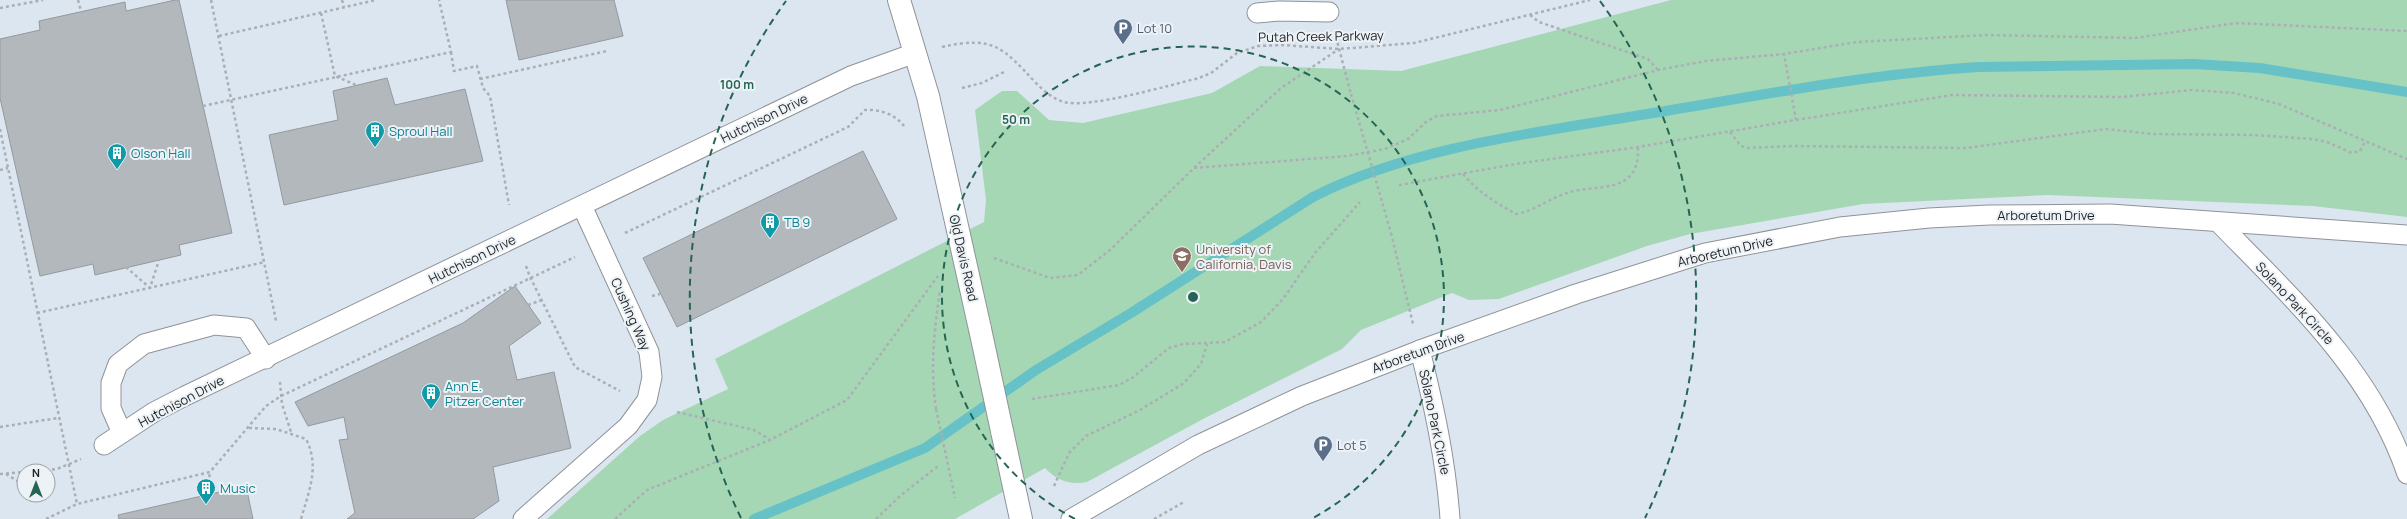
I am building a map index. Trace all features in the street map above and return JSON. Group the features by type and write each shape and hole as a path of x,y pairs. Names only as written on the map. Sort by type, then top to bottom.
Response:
{"street":[{"name":"Old Davis Road","path":"899,0 931,111 1021,519"}],"lane":[{"path":"1257,13 1280,11 1329,12"},
{"name":"Hutchison Drive","path":"104,445 154,412 851,76 914,53"},
{"name":"Cushing Way","path":"522,519 628,426 647,400 652,377 649,352 582,206"},
{"name":"Arboretum Drive","path":"1071,519 1204,442 1302,396 1420,350 1576,294 1705,253 1840,227 1929,218 2012,215 2110,214 2219,223 2407,235"},
{"name":"Solano Park Circle","path":"2219,223 2320,326 2356,372 2387,425 2407,474"},
{"path":"122,433 111,408 111,383 118,364 144,344 214,325 246,328 272,356"},
{"name":"Solano Park Circle","path":"1420,350 1441,435 1447,477 1450,519"}],"path":[{"path":"0,8 43,0"},
{"path":"78,0 81,11"},
{"path":"211,0 219,36 230,101 276,318 272,356 291,432"},
{"path":"342,0 344,8"},
{"path":"219,36 376,0"},
{"path":"439,0 454,70 477,66 482,88 490,96 509,206"},
{"name":"Putah Creek Parkway","path":"914,53 950,45 989,43 1005,51 1046,93 1064,102 1088,103 1199,78 1211,73 1236,53 1258,46 1282,45 1339,49 1414,43 1590,0"},
{"path":"1329,12 1391,233 1420,350"},
{"path":"321,13 335,76"},
{"path":"1530,15 1539,22 1648,59 1658,70"},
{"path":"1194,168 1347,156 1385,149 1408,139 1427,121 1437,116 1500,110 1658,70 1706,61 1784,54 1857,42 1987,35 2135,38 2236,22 2407,31"},
{"path":"480,79 606,51"},
{"path":"203,106 450,52"},
{"path":"1784,54 1796,120"},
{"path":"962,88 982,83 1006,71"},
{"path":"335,76 356,85"},
{"path":"1400,185 1515,164 1638,147 1952,95 2122,97 2192,90 2234,93 2279,104 2366,140 2407,159"},
{"path":"206,495 210,472 266,406 281,396 848,127 865,110 874,110 891,115 905,128"},
{"path":"0,129 58,418 71,464 77,504"},
{"path":"1730,132 1741,146 1747,148 1792,146 1966,148 2106,129 2152,134 2254,135 2312,139 2327,142 2352,153 2360,151 2366,140"},
{"path":"1464,174 1473,185 1489,199 1516,214 1529,212 1573,190 1617,185 1633,174 1638,159 1638,147"},
{"path":"0,170 8,168"},
{"path":"1032,399 1119,385 1132,378 1169,348 1183,344 1225,342 1261,322 1283,299 1315,253 1360,202"},
{"path":"150,288 159,260"},
{"path":"37,313 265,262"},
{"path":"526,266 530,277 575,367 622,392"},
{"path":"126,267 150,288"},
{"path":"941,283 933,349 932,379 936,408 955,498"},
{"path":"528,305 542,300"},
{"path":"1054,486 1069,453 1086,436 1140,410 1184,383 1201,364 1207,344"},
{"path":"677,412 754,430 770,440"},
{"path":"0,427 58,418"},
{"path":"248,428 276,429 291,432 306,439 312,452 313,474 301,519"},
{"path":"56,469 71,464 104,445"},
{"path":"876,519 900,496 938,466"},
{"path":"46,519 77,504 210,472"},
{"path":"0,474 16,473"},
{"path":"5,474 16,480"},
{"path":"1154,519 1184,502"}],"shaded area":[{"name":"University of California, Davis","path":"0,0 2407,0 2407,519 0,519"}],"green space":[{"path":"1671,0 2407,0 2407,217 2313,206 2047,195 1863,204 1690,234 1647,246 1499,299 1469,300 1452,293 1361,330 1342,349 1203,419 1087,482 1075,483 1064,481 1054,476 1045,468 955,519 547,519 640,436 663,420 728,389 715,359 984,222 986,200 975,110 1002,91 1017,91 1049,120 1083,123 1212,93 1260,66 1401,71"}],"building":[{"name":"Olson Hall","path":"179,0 232,233 179,245 181,255 95,275 93,264 40,276 0,98 0,39 40,30 39,21 125,2 126,11"},
{"path":"506,0 614,0 623,36 519,60"},
{"name":"Sproul Hall","path":"387,78 395,105 465,89 483,161 284,205 269,135 338,120 333,91"},
{"name":"TB 9","path":"863,151 897,219 677,327 643,258"},
{"name":"Ann E. Pitzer Center","path":"515,286 541,323 509,346 517,380 554,372 571,448 493,467 499,501 473,519 347,519 355,513 339,440 348,439 344,417 308,426 295,402 463,323"},
{"name":"Music","path":"246,486 253,519 119,519 118,515"}],"waterway":[{"path":"754,519 925,448 1036,370 1131,313 1313,197 1351,180 1391,165 1433,154 1520,135 1812,86 1937,70 1979,67 2194,64 2260,68 2407,92"}],"place":[{"name":"Lot 10","path":"1123,45"},
{"name":"Sproul Hall","path":"375,148"},
{"name":"Olson Hall","path":"117,170"},
{"name":"TB 9","path":"770,239"},
{"name":"University of California, Davis","path":"1182,273"},
{"name":"Ann E. Pitzer Center","path":"431,410"},
{"name":"Lot 5","path":"1323,462"},
{"name":"Music","path":"206,505"}]}
